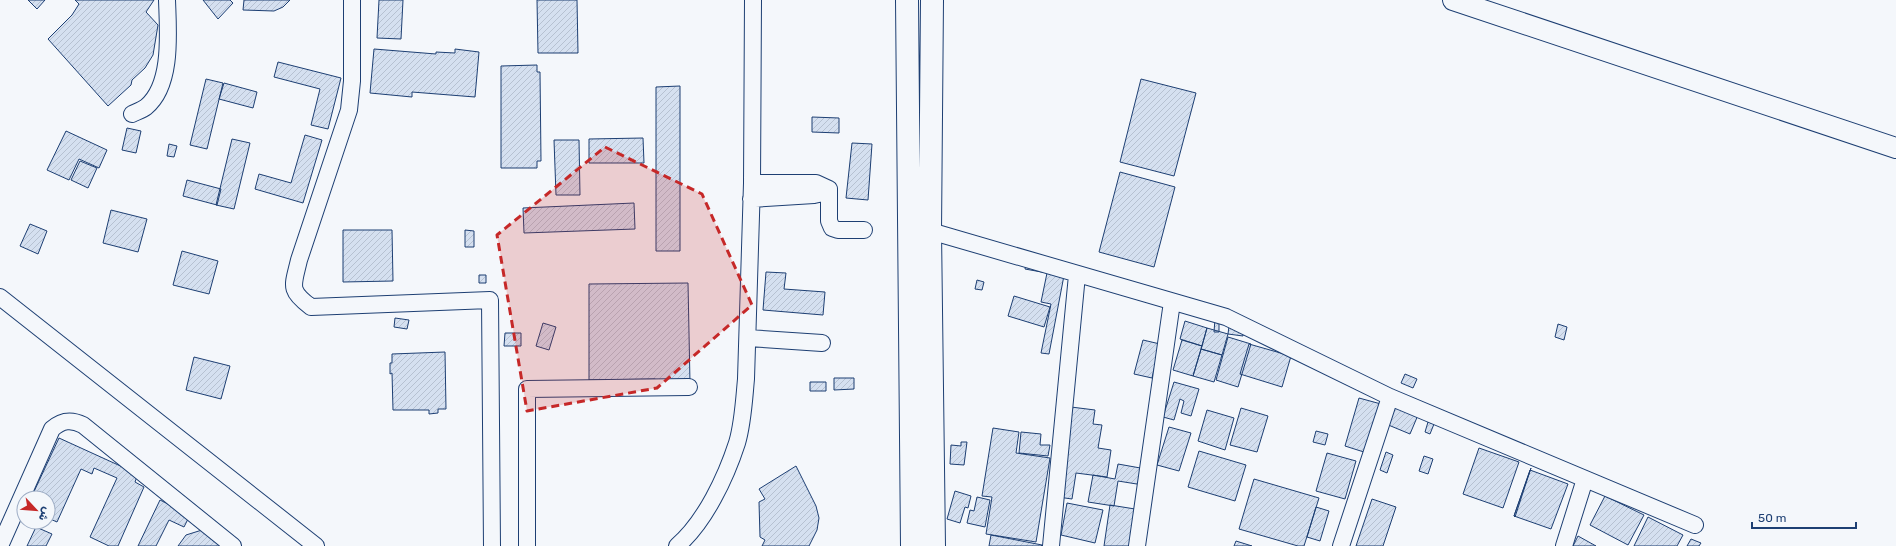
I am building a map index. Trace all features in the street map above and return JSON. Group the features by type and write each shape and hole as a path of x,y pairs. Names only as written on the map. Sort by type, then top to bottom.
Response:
{"highway":[{"path":"907,0 912,546"},
{"path":"932,0 930,231 934,546"}],"main road":[{"path":"1453,0 1896,148"}],"street":[{"path":"132,114 146,106 161,86 168,55 168,0"},
{"path":"352,0 352,81 349,110 298,260 293,285 297,297 311,307 490,300 492,546"},
{"path":"677,546 702,518 724,478 737,442 746,379 752,183 753,0"},
{"path":"752,183 816,183 829,189"},
{"path":"751,199 817,195 829,189"},
{"path":"829,189 829,221 832,228 838,230 864,230"},
{"path":"930,231 1077,275 1226,317 1390,397 1695,525"},
{"path":"1051,546 1077,275"},
{"path":"0,298 316,546"},
{"path":"1138,546 1172,302"},
{"path":"748,338 822,343"},
{"path":"527,546 527,389 689,387"},
{"path":"1341,546 1390,397"},
{"path":"0,546 52,429 63,421 70,420 83,425 233,546"},
{"path":"1564,546 1585,479"}],"highlighted area":[{"path":"605,147 702,194 752,305 657,388 527,411 497,235"}],"building":[{"path":"28,0 45,0 37,9"},
{"path":"75,0 154,0 146,12 158,25 153,55 145,68 132,80 131,85 108,106 48,39 72,15 79,4"},
{"path":"203,0 230,0 233,3 218,19"},
{"path":"244,0 290,0 283,7 274,11 243,10"},
{"path":"379,0 403,0 401,39 377,38"},
{"path":"537,0 577,0 578,53 538,53"},
{"path":"374,49 436,54 436,52 455,53 455,49 479,52 475,97 412,92 412,97 370,93"},
{"path":"278,62 341,78 328,129 311,125 320,89 274,77"},
{"path":"537,65 537,72 540,72 541,161 537,161 537,168 501,168 501,66"},
{"path":"206,79 223,83 207,149 190,145"},
{"path":"1141,79 1196,93 1174,176 1120,162"},
{"path":"224,83 257,92 253,108 219,99"},
{"path":"680,86 680,251 656,251 656,87"},
{"path":"812,117 839,118 839,133 812,132"},
{"path":"127,128 141,131 136,153 122,150"},
{"path":"66,131 107,150 99,168 79,159 69,180 47,170"},
{"path":"305,135 322,140 303,203 255,189 259,174 291,183"},
{"path":"643,138 644,163 589,163 589,139"},
{"path":"232,139 250,143 234,209 216,205"},
{"path":"554,140 579,140 580,195 556,195"},
{"path":"852,143 872,144 868,200 846,198"},
{"path":"169,144 177,146 174,157 167,156"},
{"path":"80,161 97,168 88,188 71,180"},
{"path":"1120,172 1175,187 1154,267 1099,252"},
{"path":"187,180 221,189 217,205 183,196"},
{"path":"634,203 635,229 524,233 523,208"},
{"path":"111,210 147,219 138,252 103,243"},
{"path":"30,224 47,231 38,254 20,246"},
{"path":"343,230 392,230 393,281 343,282"},
{"path":"465,230 474,231 474,247 465,247"},
{"path":"182,251 218,261 209,294 173,285"},
{"path":"1027,258 1066,265 1049,354 1041,353 1051,304 1041,302 1047,273 1025,269"},
{"path":"766,272 786,273 784,289 825,292 823,315 763,310"},
{"path":"479,275 486,275 486,283 479,283"},
{"path":"977,280 984,282 982,290 975,289"},
{"path":"688,283 690,383 660,383 655,379 589,380 589,284"},
{"path":"1014,296 1050,307 1044,327 1008,316"},
{"path":"395,318 409,320 407,329 394,327"},
{"path":"1230,318 1245,321 1243,336 1228,334"},
{"path":"1215,319 1219,321 1219,332 1214,332"},
{"path":"1185,321 1207,328 1202,346 1180,339"},
{"path":"543,323 556,327 549,350 536,346"},
{"path":"1558,324 1567,327 1564,340 1555,337"},
{"path":"1207,328 1228,334 1222,355 1201,349"},
{"path":"505,333 521,333 521,346 504,346"},
{"path":"1228,337 1251,344 1238,387 1216,380"},
{"path":"1143,340 1160,344 1152,378 1134,374"},
{"path":"1182,340 1202,346 1193,376 1173,370"},
{"path":"1249,344 1291,356 1282,387 1240,374"},
{"path":"1201,349 1222,355 1214,382 1193,376"},
{"path":"445,352 446,409 438,409 438,413 429,414 429,410 393,410 392,373 390,374 392,354"},
{"path":"194,357 230,366 221,399 186,390"},
{"path":"1405,374 1417,379 1413,388 1401,383"},
{"path":"834,378 854,378 854,389 834,390"},
{"path":"810,382 826,382 826,391 810,391"},
{"path":"1174,382 1199,389 1191,416 1181,413 1184,401 1180,399 1174,420 1163,417"},
{"path":"1359,398 1381,404 1367,453 1345,446"},
{"path":"1397,398 1421,408 1410,434 1386,424"},
{"path":"1071,407 1095,410 1093,424 1102,425 1098,448 1111,450 1107,477 1076,473 1072,499 1058,497"},
{"path":"1241,408 1268,416 1257,452 1230,445"},
{"path":"1207,410 1234,418 1225,450 1198,441"},
{"path":"1428,422 1434,424 1430,434 1425,432"},
{"path":"1169,427 1191,433 1179,471 1157,465"},
{"path":"993,428 1019,432 1016,453 1050,458 1036,542 986,534 992,497 982,496"},
{"path":"1316,431 1328,434 1325,445 1313,442"},
{"path":"1021,432 1041,434 1040,445 1050,445 1048,456 1019,453"},
{"path":"59,438 138,474 135,482 144,487 118,546 109,546 90,537 117,478 94,468 92,474 81,469 57,522 56,490 35,490"},
{"path":"961,442 967,442 964,465 950,464 951,445 961,446"},
{"path":"1479,448 1519,462 1503,508 1463,494"},
{"path":"1199,451 1246,465 1235,501 1188,487"},
{"path":"1386,452 1393,455 1387,473 1380,470"},
{"path":"1327,453 1356,461 1345,499 1316,491"},
{"path":"1424,456 1433,459 1428,474 1419,471"},
{"path":"1118,464 1146,469 1143,485 1118,481 1114,506 1088,502 1093,475 1115,479"},
{"path":"796,466 816,506 819,518 817,530 809,546 762,546 765,540 760,537 759,502 765,499 759,489"},
{"path":"1531,468 1515,517 1514,516"},
{"path":"1530,470 1568,484 1551,529 1514,516"},
{"path":"1254,479 1319,498 1304,546 1298,546 1239,529"},
{"path":"955,491 971,496 968,508 965,507 960,523 947,519"},
{"path":"1605,496 1644,515 1628,545 1590,525"},
{"path":"977,497 990,500 985,527 967,523 970,510 974,511"},
{"path":"1372,499 1396,507 1383,546 1356,546"},
{"path":"160,500 190,515 184,527 169,520 156,546 138,546"},
{"path":"1067,503 1103,510 1095,543 1061,535"},
{"path":"1110,505 1135,509 1130,546 1104,546"},
{"path":"1316,507 1329,511 1320,541 1307,537"},
{"path":"1648,517 1683,535 1677,546 1634,546"},
{"path":"35,530 43,530 52,534 46,546 27,546"},
{"path":"202,530 224,546 178,546 186,535"},
{"path":"991,535 1042,545 989,546"},
{"path":"1578,536 1596,546 1573,546"},
{"path":"1691,539 1701,543 1699,546 1687,546"},
{"path":"1236,541 1252,546 1234,546"}]}
